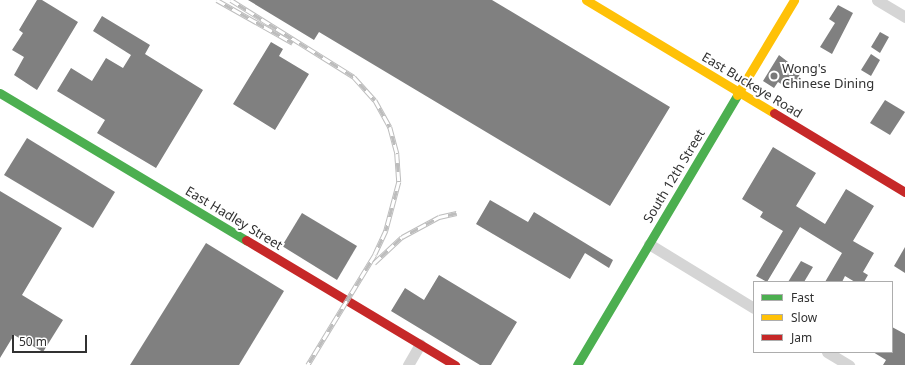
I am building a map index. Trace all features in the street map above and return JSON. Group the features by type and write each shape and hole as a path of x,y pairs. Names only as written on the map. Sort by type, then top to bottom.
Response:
{"street":[{"name":"East Buckeye Road","path":"586,0 905,192"},
{"name":"South 12th Street","path":"577,365 794,0"},
{"path":"876,0 905,17"},
{"name":"East Hadley Street","path":"0,93 455,365"},
{"path":"649,244 753,307"},
{"path":"408,365 420,344"},
{"path":"829,353 849,365"}],"building":[{"path":"37,0 42,0 78,22 37,90 14,75 24,57 12,50 23,33 19,30"},
{"path":"248,0 492,0 670,107 610,206 319,32 314,40"},
{"path":"838,5 853,13 832,54 820,47 835,23 829,19"},
{"path":"102,16 150,45 145,54 203,90 156,168 97,133 105,120 57,91 71,68 92,81 106,58 123,68 131,55 93,31"},
{"path":"880,32 889,37 880,53 871,47"},
{"path":"271,42 283,49 279,56 309,74 275,130 233,104"},
{"path":"871,54 880,60 871,76 861,70"},
{"path":"779,55 801,72 799,76 801,82 796,89 791,86 789,89 778,82 774,88 763,81"},
{"path":"885,100 905,112 890,135 870,123"},
{"path":"27,138 115,192 93,228 4,175"},
{"path":"773,147 816,173 796,206 825,224 846,189 874,206 853,241 874,253 863,272 868,275 865,281 853,281 845,276 842,281 826,281 842,253 800,227 768,281 756,276 783,231 760,217 763,212 742,199"},
{"path":"0,191 62,228 22,295 63,320 43,352 14,335 0,358"},
{"path":"490,200 528,222 534,212 613,260 609,268 585,253 570,279 476,224"},
{"path":"302,213 357,246 337,280 282,246"},
{"path":"206,243 284,291 239,365 130,365"},
{"path":"905,247 905,273 894,266"},
{"path":"801,261 813,267 805,281 789,281"},
{"path":"439,275 517,322 491,365 480,365 391,311 405,288 424,300"},
{"path":"893,328 905,334 905,365 883,365 886,360 875,353 893,353"}],"railway":[{"path":"217,0 293,43"},
{"path":"231,0 354,77 375,100 390,127 397,154 399,182 386,231 375,255 308,365"},
{"path":"374,263 402,237 439,217 457,213"}],"traffic: fast":[{"path":"0,93 246,240"},
{"path":"577,365 737,95"}],"traffic: slow":[{"path":"586,0 774,113"},
{"path":"737,95 794,0"}],"traffic: jam":[{"path":"774,113 905,192"},
{"path":"246,240 455,365"}],"place":[{"name":"Wong's Chinese Dining","path":"774,76"}]}
